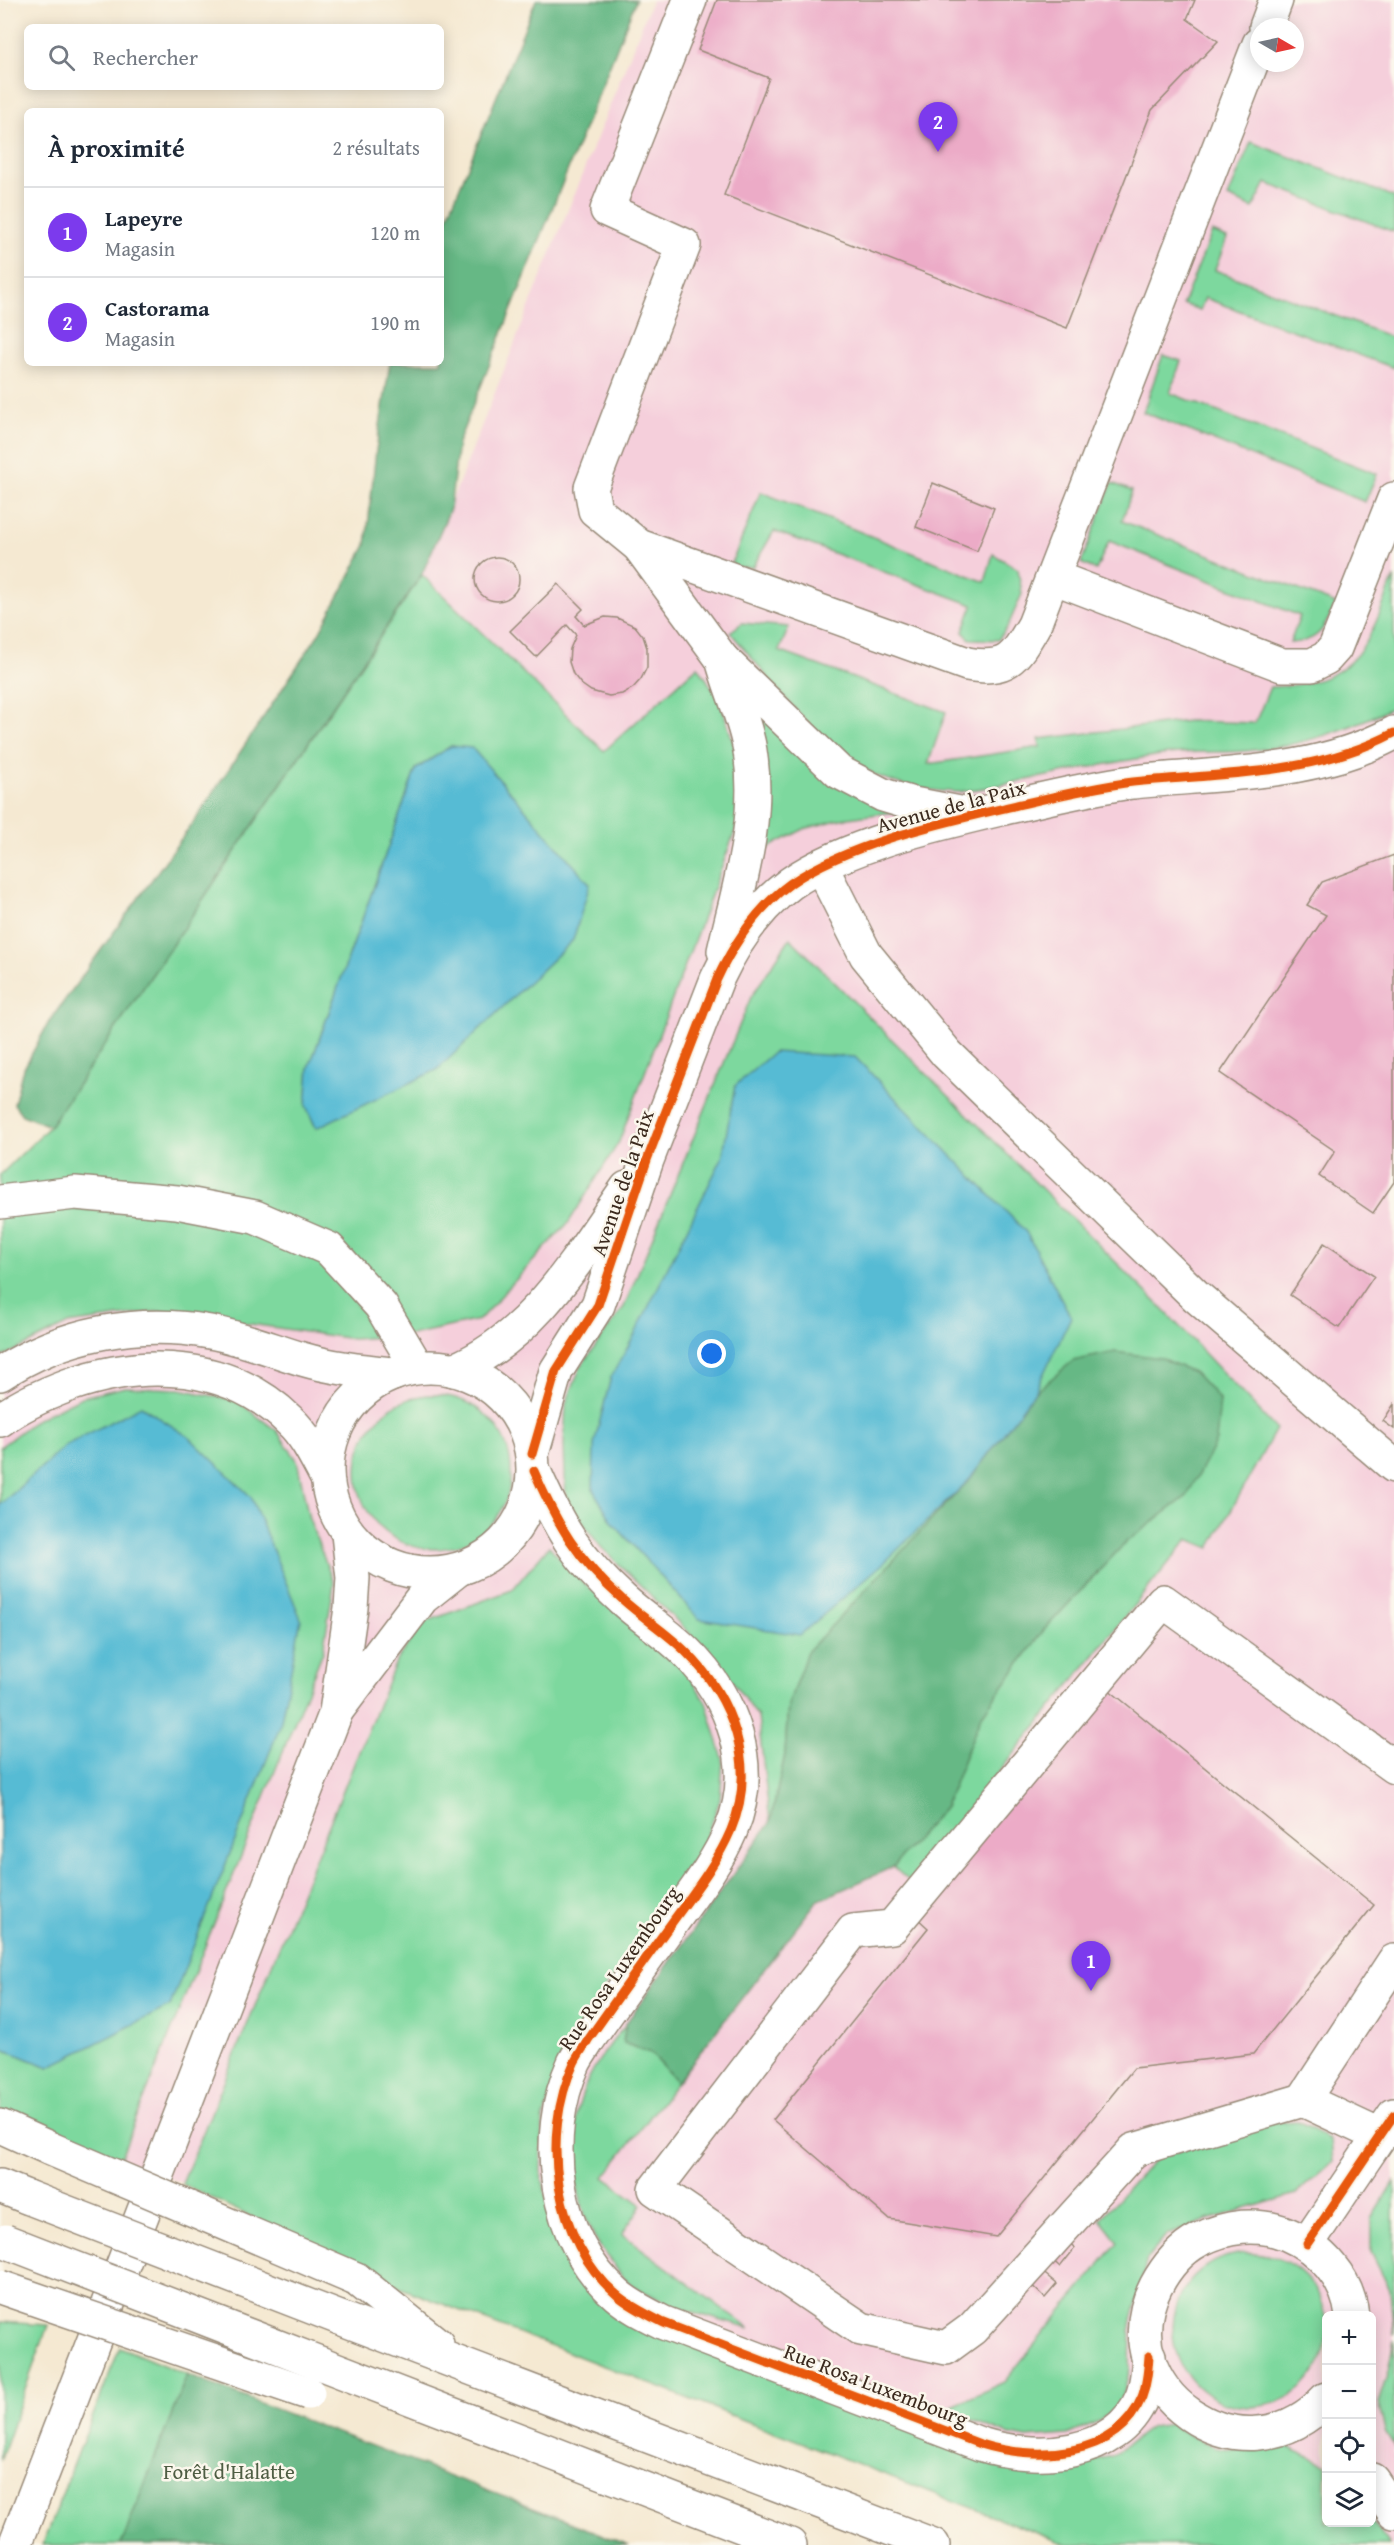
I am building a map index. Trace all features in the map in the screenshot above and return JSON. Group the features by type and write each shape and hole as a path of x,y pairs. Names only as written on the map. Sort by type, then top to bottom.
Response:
{"main road":[{"path":"690,0 607,210 684,245 591,488 596,510 639,546 723,659 840,772 883,795 913,804 973,816"},
{"path":"1269,18 1276,0"},
{"path":"639,546 967,664 985,667 1000,666 1025,642 1034,626 1250,67"},
{"path":"1053,577 1282,665 1312,665 1326,658 1341,636 1394,499"},
{"path":"717,979 749,840 754,803 750,749 723,659"},
{"name":"Avenue de la Paix","path":"533,1462 556,1371 598,1305 647,1160 717,979 741,936 768,904 790,884 821,866 854,852 973,816 1053,797 1129,783 1276,770 1330,758 1394,733"},
{"path":"821,866 866,955 947,1054 1196,1296 1394,1466"},
{"name":"Avenue de la Paix","path":"454,1370 486,1354 504,1341 544,1303 647,1160"},
{"path":"0,1202 75,1193 177,1202 255,1217 329,1249 381,1306 405,1371"},
{"path":"0,1374 34,1354 86,1336 143,1327 209,1332 241,1338 325,1365 405,1371 454,1370 480,1379 511,1405 525,1428 533,1462 529,1501 524,1515 512,1534 484,1559 456,1571 422,1598 336,1712"},
{"path":"0,1420 55,1390 100,1376 136,1369 185,1370 228,1381 276,1409 306,1439 327,1478 334,1508 348,1534 370,1555 397,1568 426,1574 456,1571"},
{"path":"327,1478 329,1449 339,1421 347,1409 368,1388 405,1371"},
{"name":"Rue Rosa Luxembourg","path":"533,1462 556,1521 574,1549 611,1589 685,1651 702,1669 726,1706 740,1742 741,1786 738,1809 722,1849 588,2040 574,2063 565,2089 558,2117 557,2171 566,2218 589,2262 618,2296 664,2323 980,2444 1018,2453 1052,2454 1074,2449 1112,2434 1133,2412 1141,2398 1149,2356"},
{"path":"15,2545 336,1712 351,1608 352,1578 348,1534"},
{"path":"1307,2244 1387,2125 1303,2100 1134,2150 972,2329 946,2348 861,2329 656,2189 853,1931 892,1927 1163,1601 1394,1767"},
{"path":"1303,2100 1394,1961"},
{"path":"0,2126 356,2279 459,2362"},
{"path":"14,2192 933,2545"},
{"path":"1322,2409 1298,2422 1273,2431 1246,2434 1220,2430 1196,2419 1175,2402 1159,2381 1149,2356 1146,2330 1149,2304 1166,2269 1184,2250 1213,2234 1244,2227 1283,2233 1307,2244 1335,2272 1348,2296 1351,2311"},
{"path":"3,2240 790,2545"},
{"path":"0,2287 308,2393 385,2388"},
{"path":"1376,2487 1394,2512"}],"shaded area":[{"path":"652,0 1394,0 1394,2545 1135,2545 0,2114 0,1175 50,1126 422,575"}],"green space":[{"path":"536,0 636,0 458,443 450,509 422,574 50,1126 22,1115 14,1104 22,1072 49,1022 197,817 318,635 366,545 376,450 390,366 444,366 444,226"},
{"path":"1251,142 1394,197 1394,232 1266,183 1253,208 1228,197"},
{"path":"1212,232 1227,238 1215,270 1394,338 1394,368 1205,298 1200,310 1183,304"},
{"path":"1163,355 1181,361 1170,393 1377,474 1365,502 1143,412"},
{"path":"1112,483 1132,491 1122,521 1336,604 1324,627 1315,637 1290,643 1300,616 1109,541 1096,570 1081,563"},
{"path":"761,492 985,582 993,554 1018,569 1022,594 1008,626 998,640 970,639 963,632 973,605 774,531 753,567 730,567"},
{"path":"422,575 604,751 698,666 720,700 740,764 740,818 619,1142 569,1222 479,1320 411,1335 353,1339 161,1311 68,1324 0,1358 0,1175 50,1126","holes":["451,746 316,1128 306,1106 309,1068 416,769"]},
{"path":"1394,577 1394,707 1322,736 1266,749 1169,754 958,792 931,790 903,784 877,775 853,762 803,718 730,632 742,623 789,627 779,651 946,712 928,764 1040,747 1039,739 1188,721 1255,723 1270,687 1322,679 1340,670 1354,658 1375,624"},
{"path":"745,692 893,812 841,819 804,829 764,850 769,793"},
{"path":"790,938 1162,1308 1276,1429 1210,1548 1188,1539 910,1882 893,1867 945,1806 981,1716 1043,1631 1126,1542 1187,1496 1220,1400 1195,1373 1161,1358 1034,1393 969,1480 788,1705 785,1755 770,1823 758,1717 718,1661 600,1546 566,1501 564,1446 566,1403 581,1366 624,1307 751,997"},
{"path":"1115,1352 1161,1358 1195,1373 1220,1400 1216,1441 1187,1496 1126,1542 1043,1631 981,1716 945,1806 893,1867 817,1901 677,2082 651,2053 623,2043 626,2023 770,1823 785,1755 788,1705 807,1652 969,1480 1034,1393 1073,1361"},
{"path":"125,1387 180,1389 237,1401 277,1431 297,1460 309,1519 334,1584 323,1651 120,2159 17,2120 0,2111 0,2048 49,2067 66,1445 0,1505 0,1447 37,1419 82,1397"},
{"path":"434,1395 449,1396 464,1401 489,1417 505,1442 510,1457 510,1487 505,1502 489,1527 464,1543 449,1548 434,1549 419,1548 404,1543 379,1527 363,1502 358,1487 357,1472 358,1457 363,1442 379,1417 404,1401 419,1396"},
{"path":"549,1546 580,1580 684,1667 706,1702 723,1759 720,1800 703,1846 565,2046 543,2120 541,2171 553,2232 584,2282 1008,2467 1056,2469 1112,2456 1152,2427 1171,2424 1216,2447 1250,2451 1278,2443 1322,2462 1322,2527 1376,2527 1389,2545 1068,2545 391,2284 182,2184 397,1659 425,1622 512,1590"},
{"path":"626,2024 623,2043 651,2053 677,2082 604,2177 642,2205 622,2234 750,2329 674,2305 631,2284 621,2275 600,2246 590,2226 582,2205 574,2159 577,2113 591,2073"},
{"path":"1298,2121 1331,2140 1333,2161 1296,2194 1208,2220 1167,2235 1147,2259 1131,2325 1130,2369 1121,2404 1099,2421 1067,2435 1027,2438 1006,2434 946,2409 1004,2382 1118,2242 1100,2219 1157,2157 1264,2123"},
{"path":"1394,2181 1394,2336 1390,2290 1371,2252 1371,2219"},
{"path":"1235,2254 1265,2254 1293,2266 1314,2287 1325,2311 1322,2311 1322,2356 1314,2373 1293,2394 1265,2406 1235,2406 1207,2394 1186,2373 1174,2345 1174,2315 1186,2287 1207,2266"},
{"path":"0,2322 48,2325 0,2460"},
{"path":"1394,2340 1394,2446 1385,2431 1378,2403 1388,2372"},
{"path":"120,2347 187,2375 121,2545 42,2545"},
{"name":"Forêt d'Halatte","path":"187,2375 629,2545 121,2545"}],"water":[{"path":"451,746 472,748 590,884 573,940 437,1070 316,1128 306,1106 309,1068 416,769"},
{"path":"774,1052 855,1057 1026,1232 1071,1317 1034,1393 969,1480 885,1562 800,1635 699,1619 613,1523 593,1490 594,1444 611,1377 634,1336 722,1158 735,1086"},
{"path":"141,1406 189,1437 251,1497 301,1619 280,1726 170,2006 49,2067 0,2048 0,1505 66,1445"}],"building":[{"path":"717,0 1195,0 1187,19 1218,41 1152,110 1067,328 724,195 769,78 698,50"},
{"path":"933,483 994,508 977,551 916,527"},
{"path":"497,557 513,563 519,579 513,595 497,601 481,595 475,579 481,563"},
{"path":"558,584 583,609 576,616 584,625 605,617 617,618 635,626 643,636 647,648 647,667 633,688 622,694 609,696 591,691 581,684 573,674 569,662 570,649 576,635 567,625 536,657 510,631"},
{"path":"1394,855 1394,1182 1373,1213 1319,1176 1335,1151 1220,1073 1326,915 1307,905 1322,882"},
{"path":"1324,1243 1374,1276 1339,1328 1290,1295"},
{"path":"1394,1404 1394,1429 1383,1421"},
{"path":"1103,1685 1374,1905 1253,2054 1134,2068 996,2237 889,2219 773,2120 928,1928 915,1916"},
{"path":"1062,2236 1075,2248 1060,2267 1046,2254"},
{"path":"1035,2266 1057,2284 1045,2298 1025,2279"}],"cycle path":[{"path":"532,1454 556,1371 598,1305 647,1160 717,979 748,926 779,893 814,869 841,856 869,845 958,819 1118,784 1233,774 1299,765 1331,758 1394,733"},
{"path":"534,1471 552,1509 581,1556 623,1600 679,1645 703,1670 717,1690 728,1712 741,1758 742,1782 739,1806 725,1842 697,1888 588,2040 574,2063 564,2092 558,2123 556,2155 559,2186 567,2217 579,2246 596,2273 622,2299 664,2323 980,2444 1024,2453 1072,2450 1094,2444 1113,2433 1130,2418 1142,2397 1149,2356"},
{"path":"1307,2244 1394,2115"}],"place":[{"name":"Castorama","path":"938,152"},
{"name":"Lapeyre","path":"1091,1991"}]}
